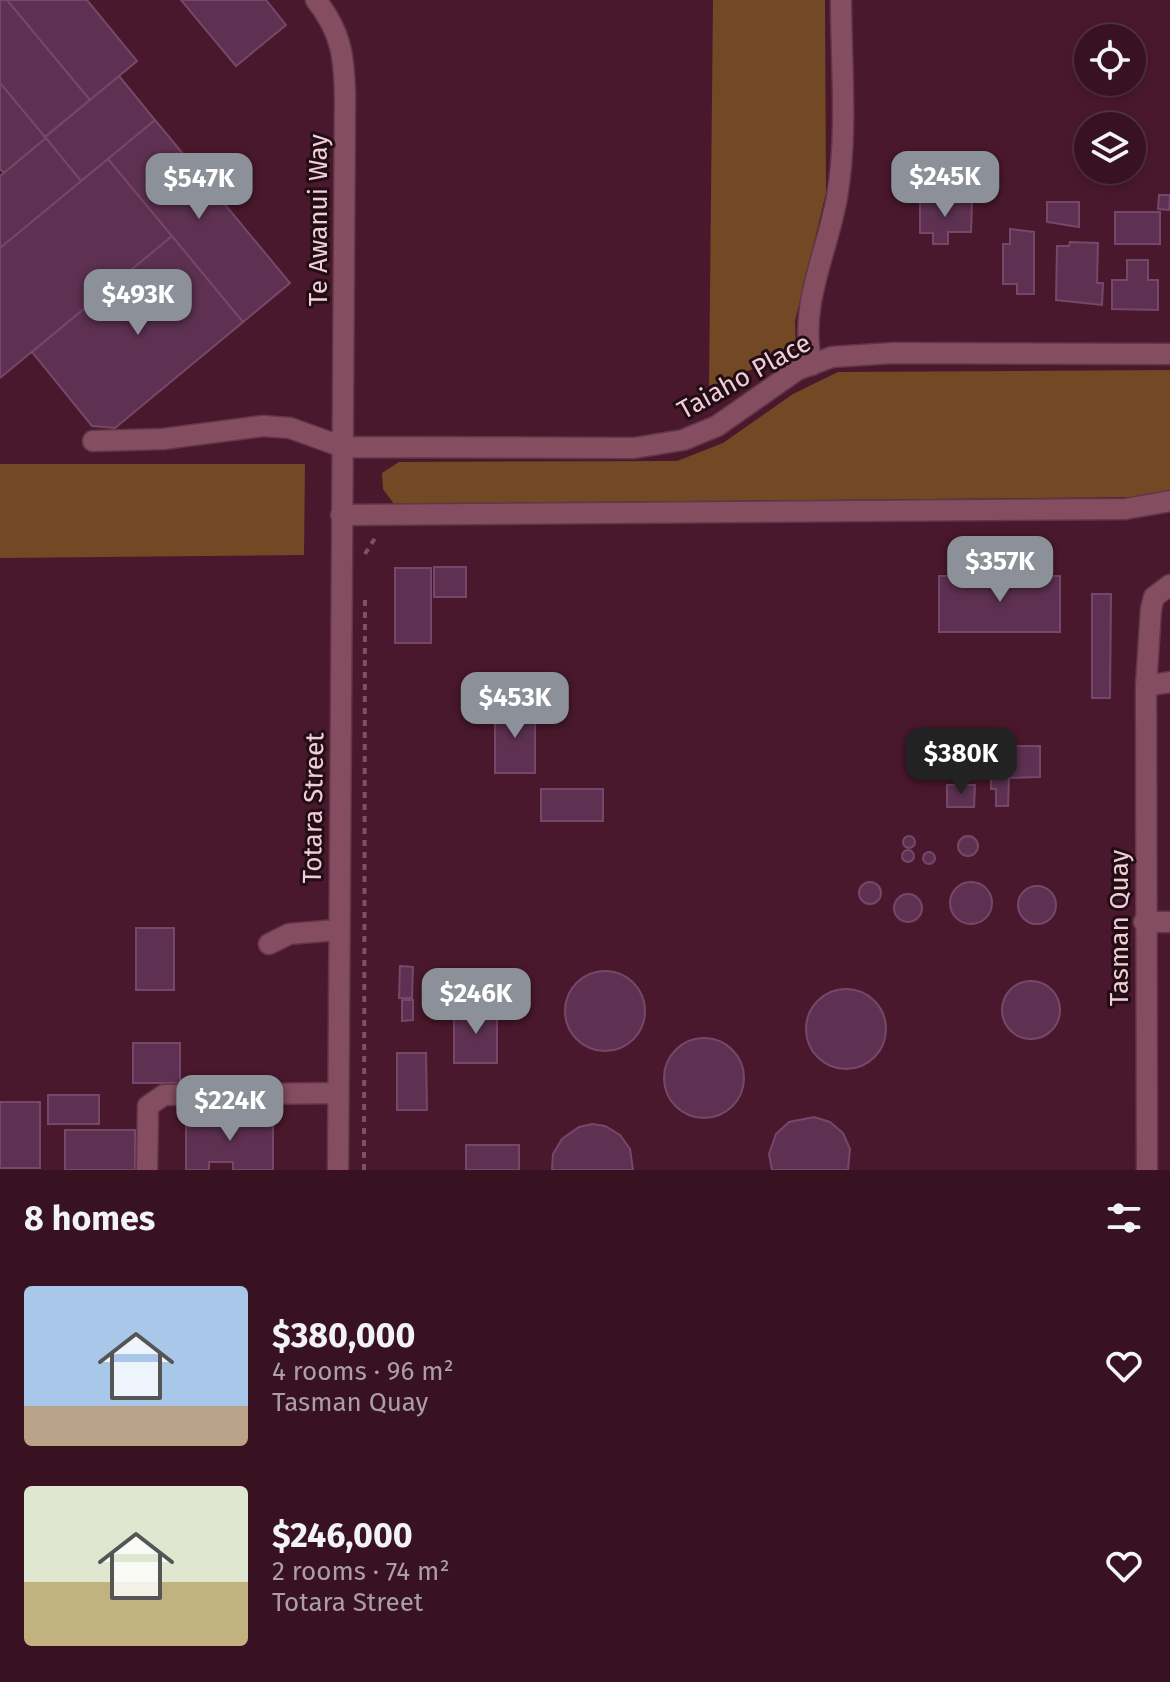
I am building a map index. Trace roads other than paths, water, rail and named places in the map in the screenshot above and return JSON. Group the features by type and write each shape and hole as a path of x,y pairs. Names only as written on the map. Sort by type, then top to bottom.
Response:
{"street":[{"name":"Te Awanui Way","path":"316,0 334,23 344,59 343,447"},
{"path":"812,365 806,340 807,313 838,182 841,0"},
{"name":"Taiaho Place","path":"93,441 163,439 263,426 290,428 343,447 634,448 683,440 717,426 797,370 832,357 870,353 1170,354"},
{"name":"Totara Street","path":"338,1170 337,930 343,447"},
{"path":"341,515 1125,509 1170,501"},
{"name":"Tasman Quay","path":"1147,1170 1144,922 1146,686 1151,609 1154,597 1170,585"},
{"path":"1146,686 1170,682"},
{"path":"1144,922 1170,922"},
{"path":"269,944 289,934 337,930"},
{"path":"147,1170 148,1106 164,1095 338,1093"}]}
